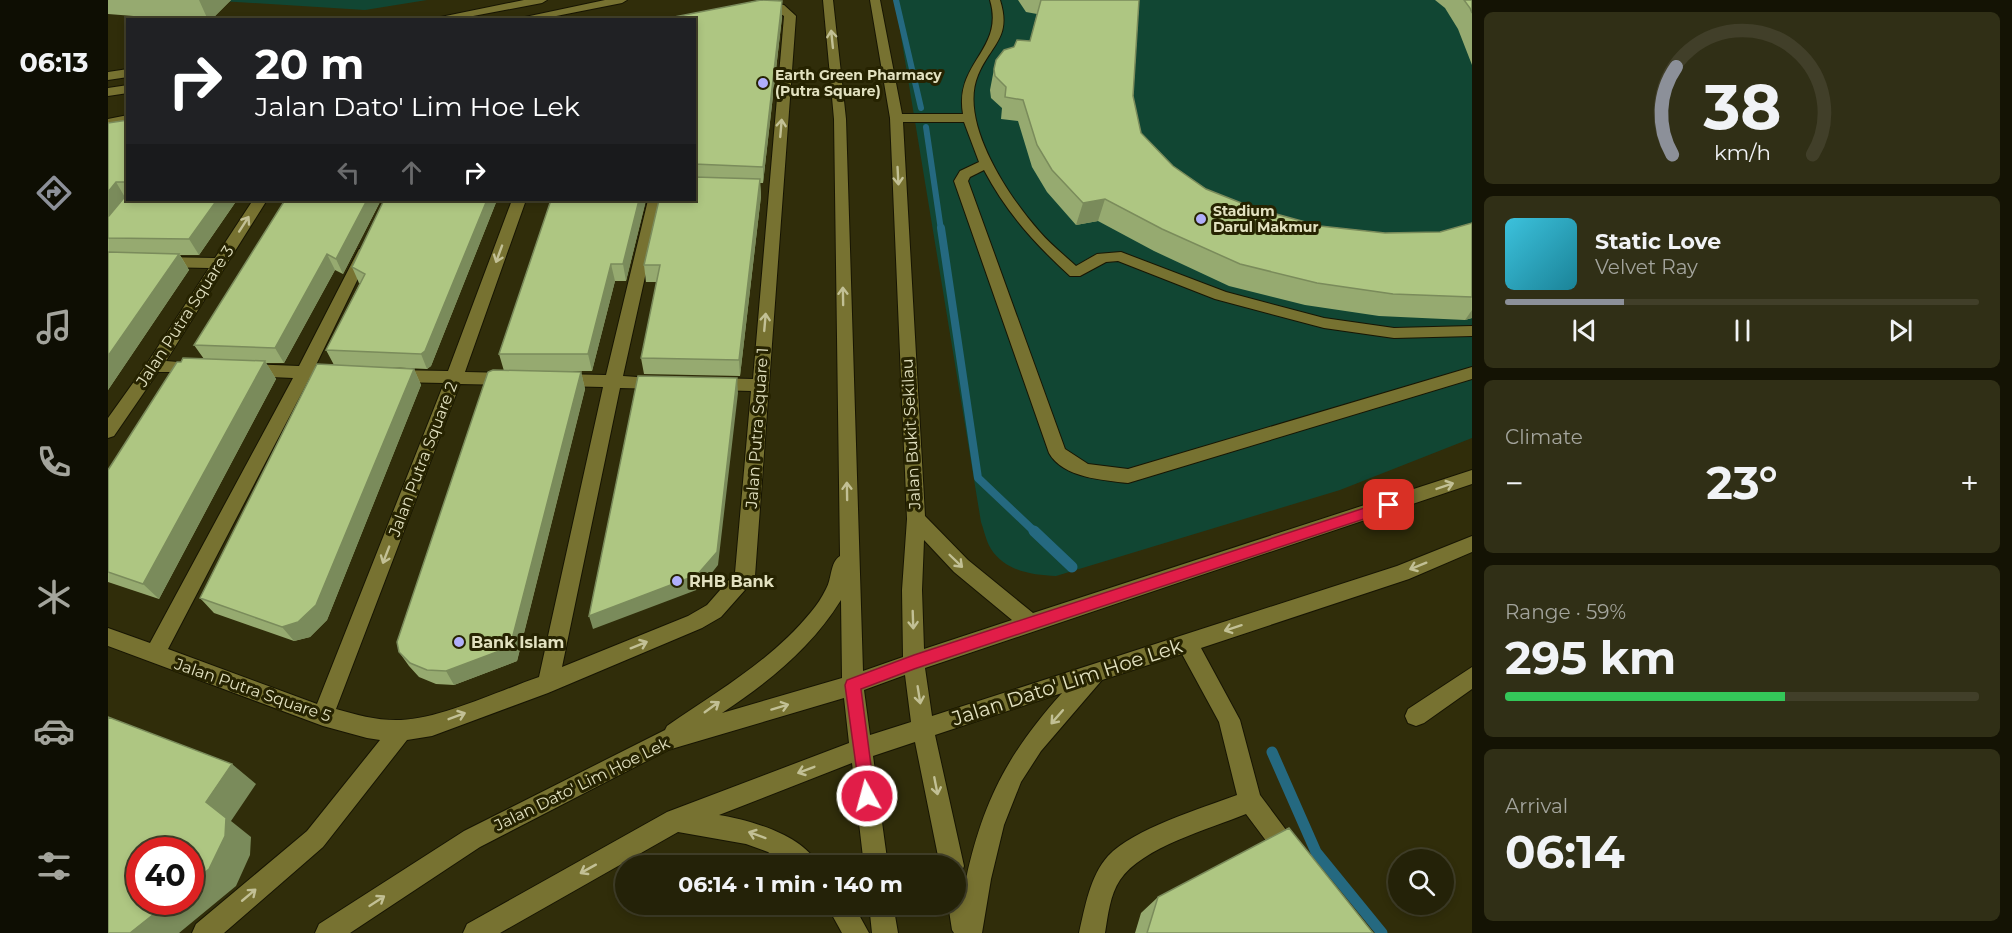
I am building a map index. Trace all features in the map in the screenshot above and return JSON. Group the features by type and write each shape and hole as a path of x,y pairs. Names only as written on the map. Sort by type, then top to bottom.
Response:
{"street":[{"path":"441,18 542,0"},
{"path":"527,18 622,0"},
{"path":"828,0 840,118 848,550 853,685 875,855"},
{"name":"Jalan Bukit Sekilau","path":"875,0 896,118 916,519 911,579 914,662 924,729 950,855"},
{"path":"995,0 1001,24 995,41 981,58 968,87 970,118 985,164 1029,229 1075,273 1099,257 1110,255 1122,257 1212,294 1316,321 1395,333 1472,331"},
{"name":"Jalan Putra Square 1","path":"401,731 432,726 548,683 695,622 714,611 745,576 760,385 770,190 790,16 786,10 776,6 764,4 738,7"},
{"path":"108,76 126,73"},
{"path":"108,92 126,89"},
{"path":"896,118 970,118"},
{"path":"108,123 126,119"},
{"path":"985,164 965,174 961,181 1058,453 1084,470 1128,476 1472,373"},
{"name":"Jalan Putra Square 3","path":"108,431 154,366 259,201"},
{"name":"Jalan Putra Square 2","path":"323,716 454,378 519,201"},
{"path":"548,683 613,382 656,201"},
{"path":"154,655 304,372 370,240"},
{"path":"141,261 219,263"},
{"path":"154,366 212,368"},
{"path":"235,369 350,374"},
{"path":"374,375 522,379"},
{"path":"545,380 760,385"},
{"name":"Jalan Dato' Lim Hoe Lek","path":"328,933 472,839 664,741 853,685 914,662 1472,477"},
{"path":"916,519 962,566 1031,624"},
{"name":"Jalan Dato' Lim Hoe Lek","path":"476,933 675,820 861,749 1401,573 1472,544"},
{"path":"664,741 754,677 797,643 819,617 835,592 848,550"},
{"name":"Jalan Putra Square 5","path":"108,637 323,716 367,728 401,731"},
{"path":"1187,643 1229,720 1250,801 1307,876"},
{"path":"967,933 979,874 1005,790 1036,739 1095,673"},
{"path":"1416,716 1472,677"},
{"path":"205,933 315,839 401,731"},
{"path":"1092,933 1099,895 1117,864 1142,846 1250,801"},
{"path":"675,820 756,832 794,855"},
{"path":"845,915 856,933"},
{"path":"883,915 885,933"},
{"path":"963,915 967,933"}],"green space":[{"path":"205,0 427,0 365,10"},
{"name":"Stadium Darul Makmur","path":"895,0 1472,0 1472,438 1340,490 1056,576 1029,573 1004,562 991,549 981,522"}],"building":[{"path":"761,0 782,1 763,167 696,164 696,18 669,18"},
{"path":"1041,0 1139,0 1133,96 1141,133 1173,166 1206,189 1254,208 1320,226 1385,233 1440,232 1472,223 1472,297 1393,294 1317,283 1240,264 1162,229 1105,199 1083,203 1052,170 1037,145 1023,100 1005,97 1006,87 995,76 996,60 1004,50 1014,47 1017,40 1030,41"},
{"path":"1464,0 1472,0 1472,13 1470,8"},
{"path":"126,120 126,182 116,182 108,192 108,123"},
{"path":"696,177 760,179 739,360 641,358 660,265 644,265 659,201 696,201"},
{"path":"126,195 126,201 216,201 189,239 108,238 108,217"},
{"path":"284,201 366,201 336,259 327,254 275,348 194,345"},
{"path":"384,201 487,201 425,351 421,354 326,350 365,274 352,267"},
{"path":"551,201 639,201 623,264 611,264 588,354 499,354"},
{"path":"108,252 179,254 108,356"},
{"path":"183,358 265,361 143,584 108,572 108,470 177,362 181,362"},
{"path":"317,364 414,369 316,605 298,622 282,627 200,598"},
{"path":"493,370 581,372 510,647 446,671 427,670 410,663 399,652 397,642 488,372"},
{"path":"638,376 737,378 717,552 697,575 589,616"},
{"path":"108,717 232,764 206,802 226,818 225,836 209,869 204,873 204,837 126,837 126,915 153,915 130,933 108,933"},
{"path":"1289,828 1373,933 1147,933 1158,897"}],"waterway":[{"path":"896,0 921,108"},
{"path":"926,127 941,230"},
{"path":"941,228 978,478 1036,533"},
{"path":"1034,531 1072,567"},
{"path":"1272,752 1316,852 1382,933"}],"place":[{"name":"Earth Green Pharmacy (Putra Square)","path":"763,83"},
{"name":"Stadium Darul Makmur","path":"1201,219"},
{"name":"RHB Bank","path":"677,581"},
{"name":"Bank Islam","path":"459,642"}],"route":[{"path":"867,796 853,685 914,662 1389,505"}]}
